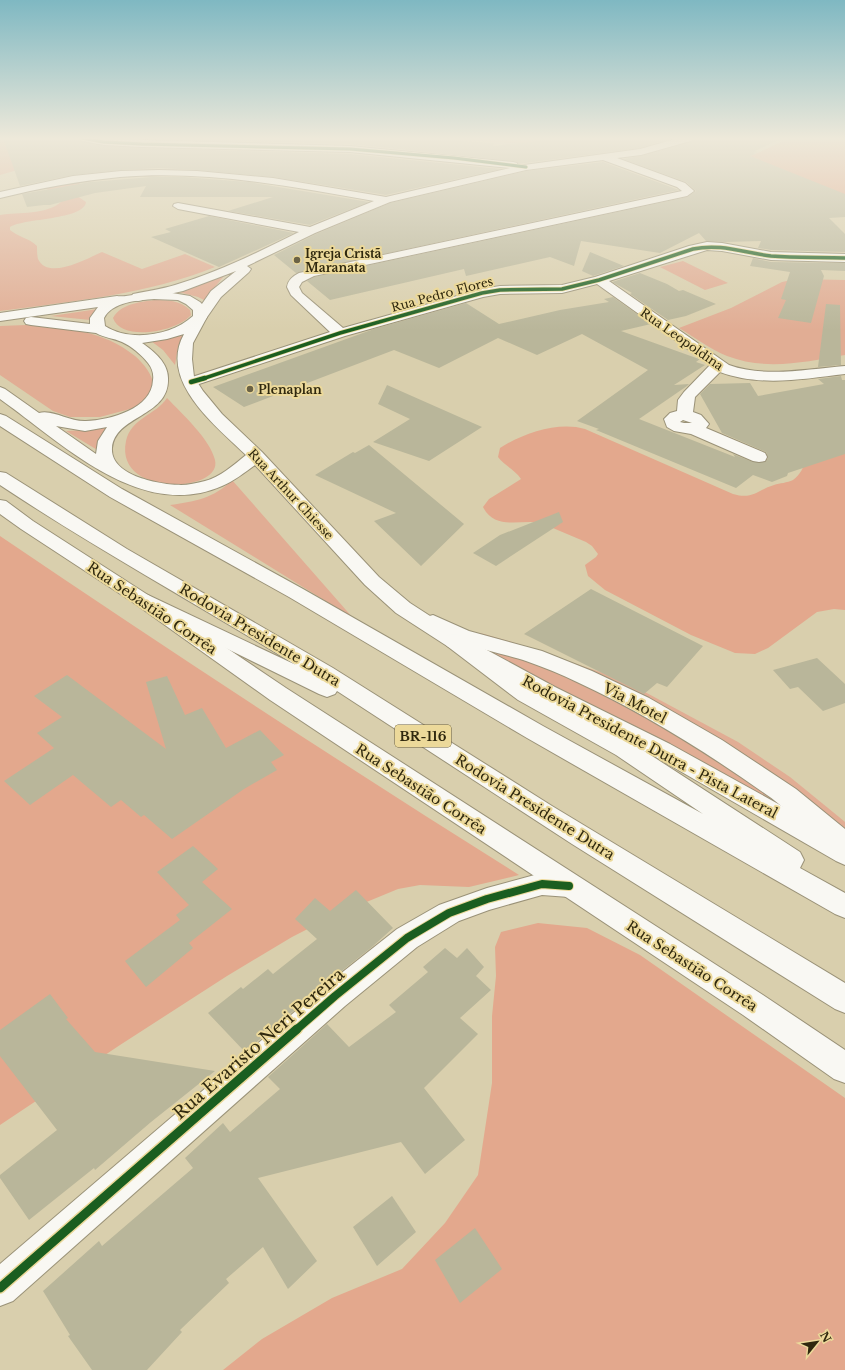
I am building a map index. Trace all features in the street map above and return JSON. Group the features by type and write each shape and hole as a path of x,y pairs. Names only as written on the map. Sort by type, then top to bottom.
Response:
{"main road":[{"path":"100,329 96,322 101,312 116,303 183,286 260,256 311,231 381,202"},
{"path":"340,333 297,295 293,287 295,281 313,273 648,202"},
{"path":"178,206 311,231"},
{"name":"Rua Pedro Flores","path":"191,382 340,333 482,293 500,290 555,290 599,280 693,249 707,246 722,247 771,256 845,258"},
{"path":"0,322 51,322 100,329 109,334 125,338 144,338 172,334 187,328 200,317 216,294 260,256"},
{"name":"Rua Leopoldina","path":"599,280 718,365 733,372 754,376 845,370"},
{"path":"0,317 138,297 162,295 183,298 198,306 200,309 200,317"},
{"name":"Rua Arthur Chiesse","path":"200,317 186,343 187,377 196,393 216,417 256,456 372,581 402,608 454,641"},
{"path":"17,403 58,422 72,425 98,425 128,417 143,409 152,401 160,390 162,383 156,364 140,348 125,338"},
{"path":"718,365 688,395 686,400 685,415 694,417 700,421 700,426 694,429 759,457"},
{"path":"0,392 89,457 113,472 146,486 171,491 191,490 209,486 228,477 256,456"},
{"path":"113,472 104,452 105,445 111,433 128,417"},
{"path":"0,419 116,493 296,593 535,732 845,906"},
{"name":"Rodovia Presidente Dutra","path":"0,477 48,510 111,549 194,595 323,672 542,812 845,999"},
{"name":"Rua Sebastião Corrêa","path":"0,505 27,525 141,599 278,694 845,1068"},
{"path":"141,599 329,690 410,739 473,780 542,812"},
{"name":"Via Motel","path":"402,608 462,636 534,656 584,676 641,704 714,746 787,796 836,836 845,841"},
{"path":"454,641 526,694 624,749 814,875 845,893"},
{"name":"Rodovia Presidente Dutra - Pista Lateral","path":"454,641 547,692 662,750 845,854"},
{"name":"Rua Evaristo Neri Pereira","path":"0,1288 335,996 407,938 449,913 487,899 542,884 569,886"}],"shaded area":[{"path":"61,202 86,202 83,208 75,212 52,218 17,224 10,227 10,230 31,241 37,246 38,259 43,265 50,268 59,268 78,263 102,252 142,269 185,254 215,267 189,277 136,291 0,311 0,215 40,211 55,206"},
{"path":"817,202 845,202 845,213"},
{"path":"683,261 728,283 705,290 660,267"},
{"path":"224,276 204,300 179,292"},
{"path":"796,279 845,280 845,355 786,364 742,361 721,353 679,328 731,308 782,282"},
{"path":"154,300 178,302 190,310 191,315 184,321 174,326 150,332 127,330 118,325 113,318 116,313 131,304"},
{"path":"98,309 90,320 51,316"},
{"path":"26,325 55,327 83,332 123,347 141,362 151,377 154,386 145,403 130,409 100,417 70,417 53,411 0,375 0,326"},
{"path":"183,335 178,347 175,365 163,350 151,341"},
{"path":"167,398 202,435 212,452 215,460 213,471 203,479 187,484 169,484 151,481 136,473 127,460 126,441 129,433 138,422 157,409"},
{"path":"845,402 845,610 834,609 817,612 768,648 755,654 735,653 691,635 605,590 588,576 585,565 598,554 592,546 586,542 541,523 501,522 488,514 483,507 489,499 521,479 498,457 500,448 530,433 564,426 585,429 733,494 745,496 755,494 776,484 791,481 798,476 806,459"},
{"path":"109,427 101,436 99,451 66,431 87,430"},
{"path":"232,480 353,618 170,505 195,501 211,495"},
{"path":"0,536 258,708 519,875 469,887 420,885 398,889 335,915 292,937 227,976 0,1125"},
{"path":"446,628 484,634 512,642 603,673 643,691 738,742 790,777 845,822 845,845"},
{"path":"538,923 587,928 640,955 845,1098 845,1370 223,1370 262,1339 332,1298 402,1269 445,1223 478,1175 492,1083 492,1016 496,976 495,947 501,932"}],"building":[{"path":"25,202 61,202 50,205 27,207"},
{"path":"257,202 369,202 310,225 228,211"},
{"path":"624,202 296,273 274,255 316,234 390,203"},
{"path":"664,202 845,202 845,217 829,218 845,234 845,252 771,250 758,248 761,241 706,241 699,233 660,253 581,241 574,266 550,257 466,276 464,269 330,300 307,281 314,277"},
{"path":"209,216 294,233 219,267 151,237 171,232 165,229"},
{"path":"590,252 624,266 593,276 582,271"},
{"path":"753,258 771,262 845,263 845,271 821,270 824,276 811,323 778,318 786,300 781,299 790,272 750,266"},
{"path":"640,273 667,284 679,291 683,290 716,304 686,316 668,320 630,294 632,293 612,282"},
{"path":"613,297 651,324 621,331 700,359 696,362 705,365 674,385 689,384 687,386 639,419 735,457 733,454 753,462 765,462 768,458 766,452 722,433 700,394 710,384 750,383 758,396 824,384 818,379 841,376 842,380 845,380 845,454 788,473 787,476 772,482 753,475 736,488 596,430 599,429 577,421 648,370 582,334 537,355 498,338 439,368 394,350 244,407 213,387 374,329 466,303 499,324 560,310 609,302 604,299"},
{"path":"826,304 840,305 841,365 818,367"},
{"path":"387,385 482,427 429,461 373,442 410,419 378,404"},
{"path":"369,445 464,524 421,566 374,521 396,513 315,475 353,452 355,453"},
{"path":"559,512 563,522 496,566 473,553 500,535"},
{"path":"591,589 703,646 667,687 657,683 644,694 524,634"},
{"path":"817,658 845,684 845,703 823,711 798,687 790,689 773,670"},
{"path":"67,675 166,749 146,682 167,676 185,715 202,708 226,748 260,730 284,755 271,762 277,770 244,789 172,839 144,815 141,817 121,800 111,807 73,775 30,805 4,781 54,748 37,733 62,717 34,696"},
{"path":"193,846 218,869 202,882 232,909 189,943 193,948 146,987 125,961 180,920 176,915 189,905 157,872"},
{"path":"356,890 393,928 245,1052 208,1013 241,987 243,989 268,969 273,974 317,939 295,919 315,898 330,911"},
{"path":"445,948 457,958 467,948 484,967 476,976 491,990 460,1018 478,1034 424,1088 465,1140 425,1174 401,1142 258,1178 317,1261 288,1289 263,1247 226,1279 229,1283 180,1330 182,1332 147,1370 92,1370 68,1336 70,1335 43,1291 99,1241 102,1246 193,1168 185,1158 223,1123 230,1132 280,1089 268,1077 327,1024 349,1047 396,1012 389,1005 428,972 423,967"},
{"path":"50,994 68,1018 66,1019 95,1052 215,1071 151,1122 95,1170 94,1168 29,1220 0,1178 0,1175 57,1130 0,1056 0,1030"},
{"path":"392,1196 416,1232 377,1266 353,1227"},
{"path":"475,1228 502,1269 460,1303 435,1260"}],"cycle path":[{"path":"191,382 340,333 482,293 500,290 562,289 599,280 693,249 707,246 722,247 771,256 845,258"},
{"path":"0,1288 335,996 407,938 449,913 487,899 542,884 569,886"}],"place":[{"name":"Igreja Cristã Maranata","path":"297,260"},
{"name":"Plenaplan","path":"250,389"}]}
